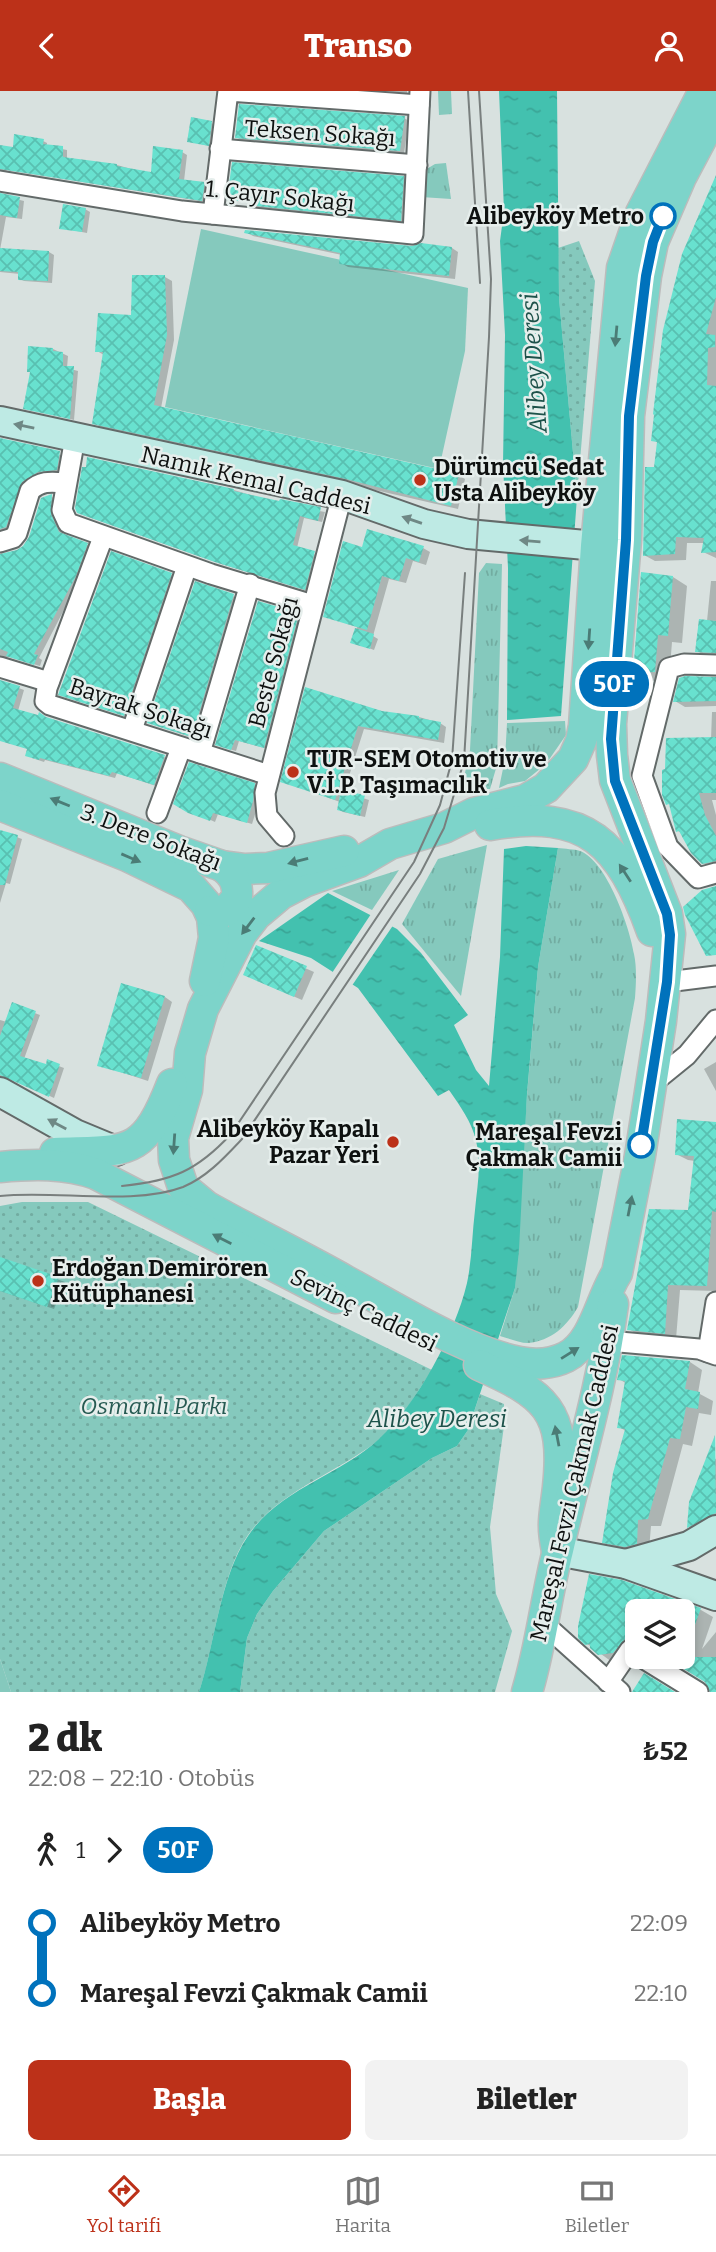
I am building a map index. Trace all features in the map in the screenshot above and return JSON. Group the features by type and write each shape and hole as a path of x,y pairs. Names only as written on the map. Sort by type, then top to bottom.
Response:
{"main road":[{"path":"0,1154 116,1151 127,1148 157,1120 175,1078 190,1053 203,1009 237,942 256,915 281,894 304,881 359,862 390,844 444,828 474,813 525,800 546,788 573,759 584,726 589,545 622,268 641,213 704,91"},
{"path":"503,1367 553,1362 566,1357 580,1346 590,1332 608,1287 617,1273 640,1156 667,982 670,935 667,914 615,781 612,755 612,710 626,540 629,416 646,276 653,242 695,147 715,118"},
{"name":"Namık Kemal Caddesi","path":"0,421 342,495 424,524 478,535 589,545"},
{"path":"589,545 604,550 608,557 611,598 621,617"},
{"name":"3. Dere Sokağı","path":"0,778 222,866 268,868 312,857 390,844"},
{"path":"0,805 173,876 191,887 209,911 214,938 203,992 203,1009"},
{"path":"444,828 546,820 565,823 593,836 617,862 642,904 667,982"},
{"path":"209,911 226,911 237,898 236,882 222,866"},
{"name":"Sevinç Caddesi","path":"190,1053 187,1090 173,1138 174,1160 183,1187 206,1206 417,1329"},
{"path":"0,1092 75,1134 116,1151"},
{"name":"Sevinç Caddesi","path":"0,1167 50,1165 96,1174 417,1329"},
{"name":"Mareşal Fevzi Çakmak Caddesi","path":"527,1692 557,1552 585,1449 608,1341 617,1273"},
{"path":"417,1329 503,1367 537,1396 554,1420 560,1460 553,1531 557,1552 626,1564 716,1597"},
{"path":"626,1564 689,1546 716,1530"}],"street":[{"path":"213,214 228,91 419,98"},
{"name":"1. Çayır Sokağı","path":"0,181 213,214 412,234 419,98"},
{"name":"Teksen Sokağı","path":"220,149 417,165"},
{"path":"75,437 62,510 68,523 187,566 313,605"},
{"path":"0,542 13,538 17,533 30,491 34,487 50,482 66,483"},
{"name":"Beste Sokağı","path":"284,836 267,815 265,793 342,495"},
{"name":"Bayrak Sokağı","path":"103,537 48,682 44,695 46,701 50,705 269,775"},
{"path":"132,730 187,566"},
{"path":"157,813 190,750 250,584"},
{"path":"716,665 684,664 669,668 642,776 668,847 698,878 716,873"},
{"path":"0,667 48,682"},
{"path":"667,982 716,976"},
{"path":"650,1085 687,1055 716,1020"},
{"path":"608,1341 699,1349 712,1353 716,1302"},
{"path":"543,1623 614,1687 625,1662"},
{"path":"660,1669 698,1692"}],"green space":[{"path":"438,91 451,91 452,114 439,115"},
{"path":"446,163 451,199 421,197 425,170 435,164"},
{"path":"201,229 468,288 465,351 439,469 165,407"},
{"path":"579,241 595,281 577,497 559,298 558,248"},
{"path":"486,563 502,564 497,765 490,789 469,789 468,783 463,782 470,750 479,573"},
{"path":"565,721 566,735 546,764 525,781 499,788 505,759 507,723"},
{"path":"487,845 461,996 402,924 438,859"},
{"path":"558,848 580,851 590,857 608,881 632,943 636,965 635,998 578,1307 569,1320 551,1336 525,1343 500,1336 515,1288 538,967"},
{"path":"399,870 372,910 332,891"},
{"name":"Osmanlı Parkı","path":"22,1202 88,1202 432,1370 407,1408 385,1434 360,1453 275,1506 248,1535 224,1590 199,1692 11,1692 0,1659 0,1206"},
{"path":"480,1394 504,1404 504,1426 490,1527 496,1594 512,1631 495,1692 240,1692 247,1638 257,1614 273,1591 324,1531 432,1458 457,1446 468,1430"},
{"path":"0,1659 11,1692 0,1692"}],"water":[{"name":"Alibey Deresi","path":"499,91 557,91 559,298 577,497 561,716 507,720 508,568 503,464 505,335 500,241 504,211"},
{"name":"Alibey Deresi","path":"526,846 558,848 538,967 527,1094 519,1250 515,1288 468,1430 457,1446 432,1458 324,1531 257,1614 247,1638 240,1692 199,1692 224,1590 248,1536 276,1506 363,1452 379,1439 407,1407 433,1367 454,1324 467,1283 478,1175 476,1141 472,1127 461,1108 449,1090 438,1096 358,988 311,958 259,941 328,893 397,929 421,953 468,1015 454,1025 476,1070 489,1086 500,957 504,849"}],"pier":[{"path":"373,911 394,924 351,987 332,973"}],"building":[{"path":"239,104 405,116 400,151 235,138"},
{"path":"191,117 212,121 209,146 187,142"},
{"path":"14,134 44,139 43,144 63,146 63,157 117,164 151,172 153,146 183,150 179,179 205,182 202,201 0,169 0,145 13,147"},
{"path":"232,162 404,176 401,221 248,205 248,202 227,200"},
{"path":"716,175 716,297 706,334 715,335 715,347 708,348 707,385 716,386 716,552 701,553 704,538 676,537 675,554 643,556 645,467 654,467 657,442 651,441 663,330 682,254"},
{"path":"0,193 20,197 17,218 0,215"},
{"path":"63,204 86,208 82,232 59,229"},
{"path":"245,230 412,246 421,243 452,247 449,276 339,264 340,253 244,233"},
{"path":"0,248 49,251 48,281 18,280 18,272 0,271"},
{"path":"132,275 165,275 167,335 154,405 459,474 451,506 346,479 92,424 103,352 95,352 98,313 131,315"},
{"path":"28,346 53,348 53,351 63,352 63,366 74,366 70,419 23,409 30,372 27,372"},
{"path":"0,438 60,451 57,470 38,472 22,482 6,527 0,529"},
{"path":"87,457 279,501 280,499 321,507 318,521 300,516 293,545 315,551 305,590 215,562 77,513 75,508 82,467 86,467"},
{"path":"52,494 51,514 59,532 88,543 76,576 34,654 38,655 34,665 6,656 8,652 0,649 0,554 23,546 29,537 41,498"},
{"path":"367,529 424,546 419,562 406,558 399,581 382,576 367,630 323,617 343,541 362,547"},
{"path":"111,551 172,573 124,716 58,695"},
{"path":"641,572 673,576 668,636 658,635 655,672 633,673"},
{"path":"195,581 234,594 192,737 147,723"},
{"path":"258,601 299,613 264,748 235,740 231,750 215,745"},
{"path":"699,619 716,621 716,653 695,652"},
{"path":"355,628 374,634 370,649 350,643"},
{"path":"716,677 716,701 673,702 679,678"},
{"path":"0,680 20,686 13,708 38,715 39,712 46,717 165,755 154,785 112,772 109,776 25,756 27,749 0,741"},
{"path":"305,687 382,711 441,722 438,740 358,726 335,800 280,782"},
{"path":"716,737 716,793 699,793 705,815 716,836 716,861 702,864 691,853 679,831 676,832 669,804 666,805 662,795 662,770 665,769 666,738"},
{"path":"189,762 255,783 247,823 213,813 210,821 173,804"},
{"path":"341,790 365,795 360,816 337,810"},
{"path":"0,830 18,835 5,885 0,885"},
{"path":"716,886 716,955 706,956 683,907 702,890"},
{"path":"256,945 307,966 294,997 243,975"},
{"path":"121,983 165,996 141,1078 97,1066"},
{"path":"12,1002 36,1011 20,1056 46,1064 47,1059 60,1064 49,1097 0,1075 0,1036"},
{"path":"677,1119 716,1122 716,1212 712,1211 707,1286 668,1285 665,1334 627,1330 649,1209 688,1210 694,1156 675,1155"},
{"path":"0,1257 59,1277 47,1307 0,1291"},
{"path":"622,1355 690,1361 685,1389 700,1392 698,1409 686,1407 680,1439 670,1438 648,1519 638,1520 637,1544 625,1547 602,1543 613,1473 625,1429 617,1428 625,1381 617,1380"},
{"path":"715,1435 716,1513 687,1528 689,1502"},
{"path":"589,1574 622,1580 676,1599 625,1599 625,1639 613,1653 598,1655 590,1648 590,1644 585,1645 578,1638"},
{"path":"695,1606 701,1608 695,1625"},
{"path":"695,1657 716,1657 716,1692 710,1692 705,1682 684,1669 695,1669"},
{"path":"644,1673 675,1692 632,1692"}],"tram line":[{"path":"468,91 480,283"},
{"path":"0,1196 141,1196 183,1187 208,1172 242,1139 420,874 444,828 464,761 489,337 491,279 479,91"},
{"path":"122,1186 155,1181 182,1172 207,1157 231,1134 414,862 440,805 452,760 465,573"}],"bus line":[{"name":"50F","path":"641,1145 667,982 670,935 667,914 615,781 611,724 626,540 629,416 646,276 653,242 663,216"}],"place":[{"name":"Alibeyköy Metro","path":"663,216"},
{"name":"Dürümcü Sedat Usta Alibeyköy","path":"420,480"},
{"name":"TUR-SEM Otomotiv ve V.İ.P. Taşımacılık","path":"293,772"},
{"name":"Alibeyköy Kapalı Pazar Yeri","path":"393,1142"},
{"name":"Mareşal Fevzi Çakmak Camii","path":"641,1145"},
{"name":"Erdoğan Demirören Kütüphanesi","path":"38,1281"}]}
